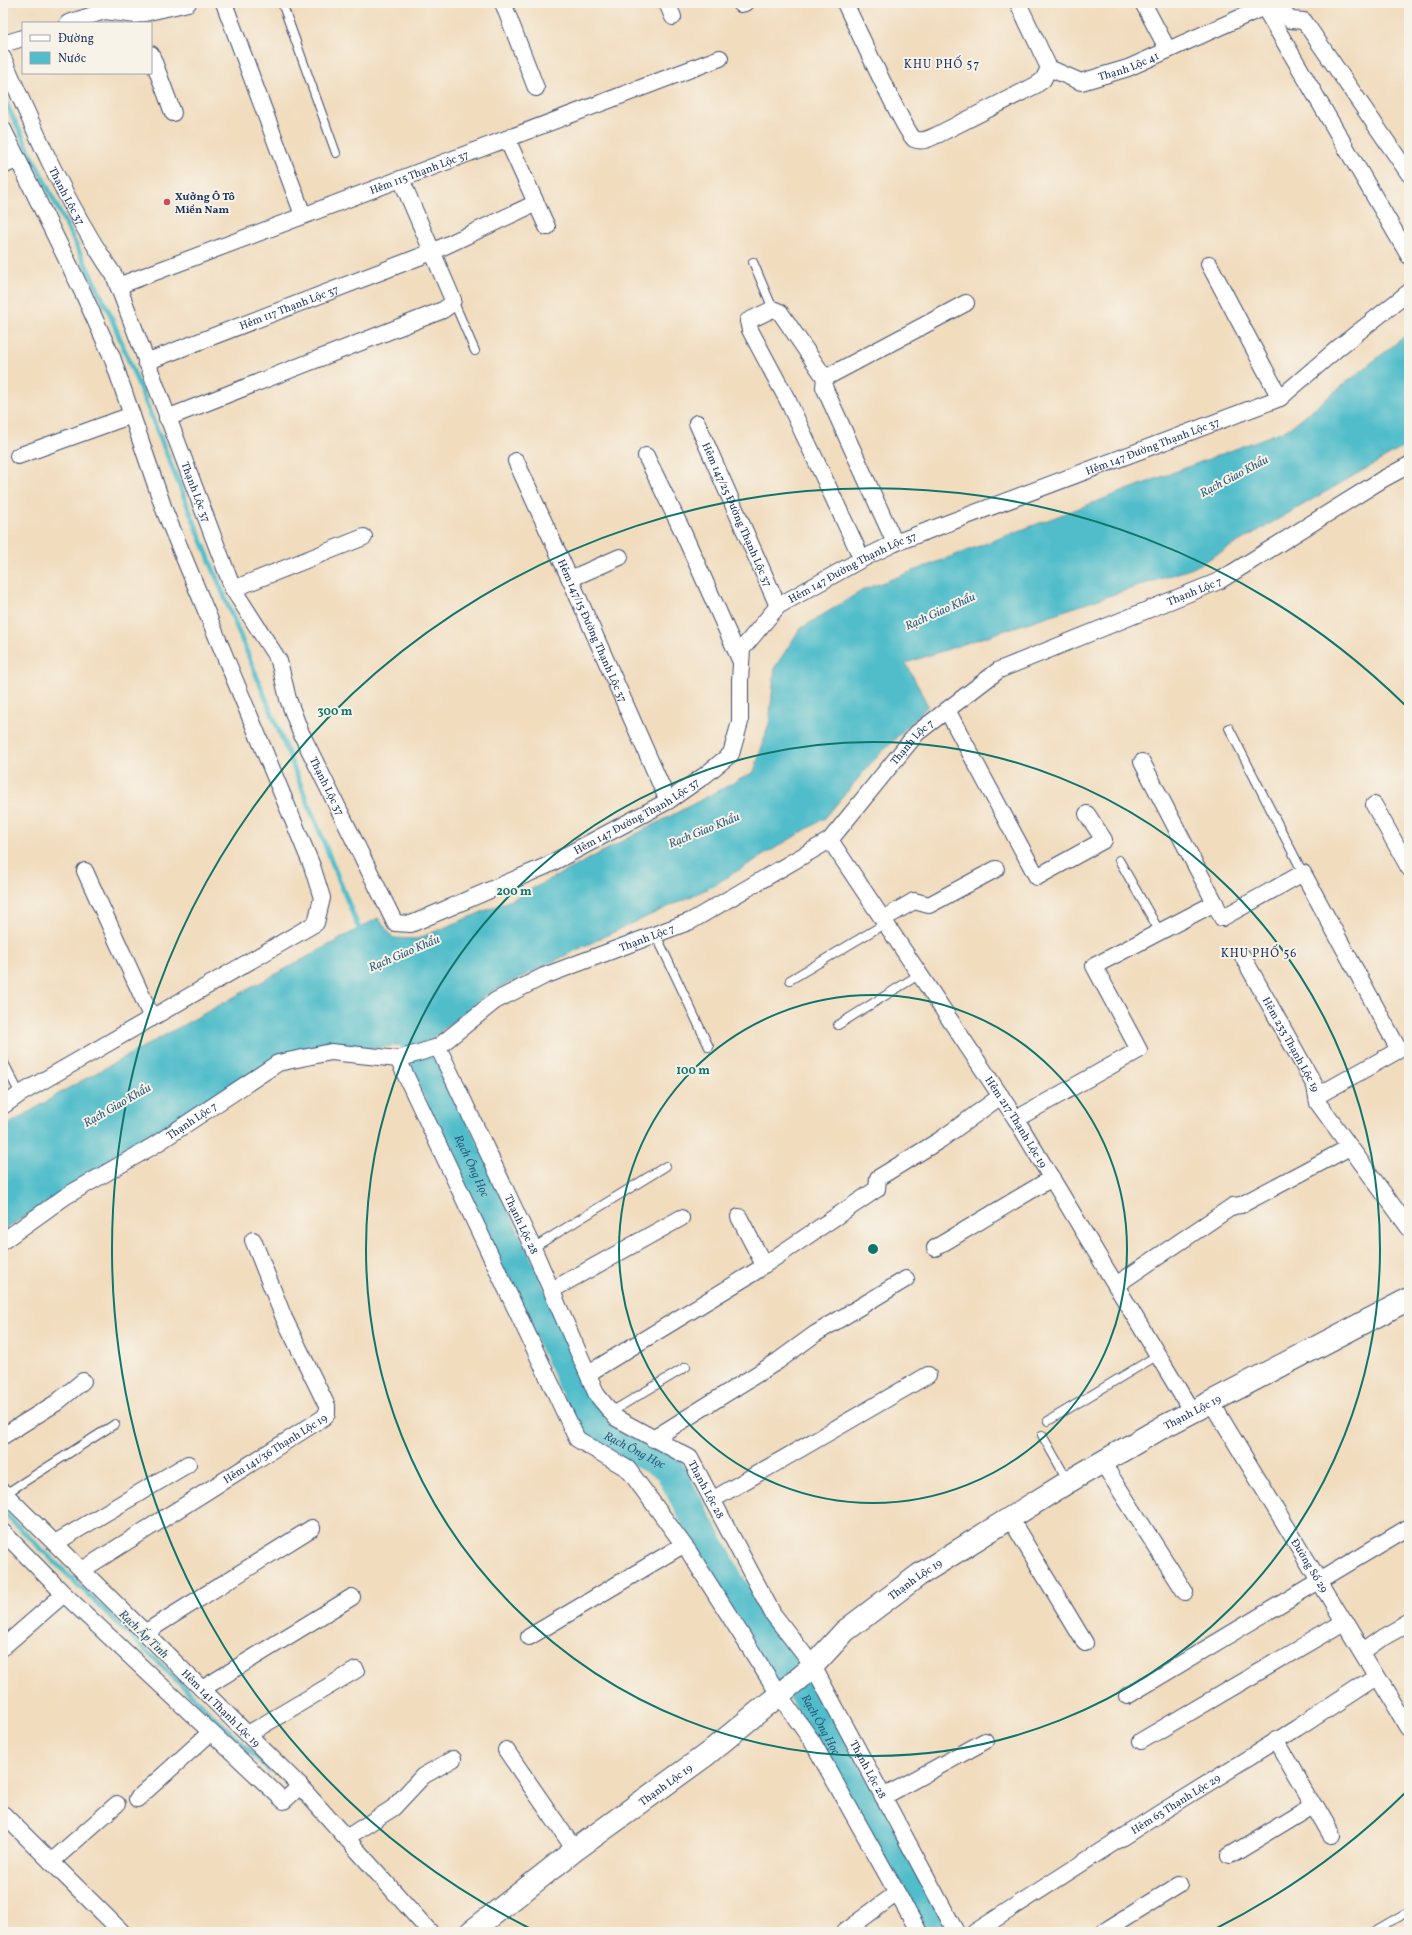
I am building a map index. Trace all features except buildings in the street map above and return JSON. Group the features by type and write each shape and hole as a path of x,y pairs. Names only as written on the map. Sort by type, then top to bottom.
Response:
{"street":[{"path":"71,22 111,7 136,14 188,3"},
{"path":"224,3 303,215"},
{"path":"503,3 536,88"},
{"path":"845,3 911,137 922,141 937,135 1036,85 1043,80 1049,68 1018,3"},
{"path":"1143,3 1168,50"},
{"path":"1271,4 1290,20 1304,21 1409,174"},
{"path":"1271,4 1409,256"},
{"name":"Thạnh Lộc 41","path":"1049,68 1081,82 1128,68 1271,4"},
{"path":"3,44 22,38"},
{"path":"152,57 173,113"},
{"name":"Thạnh Lộc 37","path":"3,58 49,160 91,241 114,275 233,589 256,628 269,643 279,661 288,699 300,732 395,923"},
{"name":"Hẻm 115 Thạnh Lộc 37","path":"118,286 720,58"},
{"path":"3,129 83,293 112,357 165,512 312,866 322,898 316,923 20,1094 3,1106"},
{"path":"507,138 547,227"},
{"path":"3,166 18,159"},
{"path":"167,418 443,310 450,305 453,300 401,179"},
{"name":"Hẻm 117 Thạnh Lộc 37","path":"146,362 432,252 536,202"},
{"path":"1210,264 1280,398"},
{"name":"Hẻm 147 Đường Thạnh Lộc 37","path":"395,923 412,924 546,866 668,801 704,776 731,754 740,722 742,649 778,606 862,559 896,543 1280,398 1338,348 1409,292"},
{"path":"825,378 966,303"},
{"path":"862,559 788,401 750,330 748,324 750,319 773,309 780,312 825,378 824,387 896,543"},
{"path":"18,456 132,415"},
{"name":"Hẻm 147/25 Đường Thạnh Lộc 37","path":"698,423 778,606"},
{"path":"646,456 681,528 741,662"},
{"name":"Hẻm 147/15 Đường Thạnh Lộc 37","path":"516,461 668,801"},
{"name":"Thạnh Lộc 7","path":"438,1047 495,1001 544,976 691,921 830,840 917,733 999,670 1219,581 1383,479 1409,465"},
{"path":"233,589 364,537"},
{"path":"570,579 620,557"},
{"path":"947,710 1037,876 1104,840 1087,814"},
{"path":"1142,762 1222,918 1304,873 1399,1050 1317,1096"},
{"path":"1374,805 1409,868"},
{"name":"Hẻm 217 Thạnh Lộc 19","path":"830,840 886,919 920,974 1016,1119 1192,1412"},
{"path":"886,919 914,901 929,905 996,869"},
{"path":"85,872 152,1018"},
{"path":"1016,1119 1139,1050 1094,966 1215,904"},
{"name":"Hẻm 233 Thạnh Lộc 19","path":"1243,957 1315,1086 1318,1103 1409,1228"},
{"path":"438,1047 398,1059 577,1439 628,1469 683,1545 783,1693 812,1740 919,1932"},
{"name":"Thạnh Lộc 28","path":"438,1047 533,1248 589,1373 597,1395 616,1418 690,1458 774,1614 811,1668 956,1932"},
{"name":"Thạnh Lộc 7","path":"3,1242 66,1196 153,1146 278,1063 331,1052 398,1059"},
{"path":"739,1218 764,1265 878,1189 878,1178 940,1140 1001,1096"},
{"path":"1116,1285 1233,1206 1241,1205 1350,1147"},
{"path":"935,1248 1052,1178"},
{"path":"552,1290 681,1218"},
{"name":"Hẻm 141/36 Thạnh Lộc 19","path":"82,1570 323,1418 327,1414 327,1406 284,1318 253,1240"},
{"path":"589,1373 758,1270"},
{"path":"653,1439 778,1361 814,1334 906,1279"},
{"name":"Thạnh Lộc 19","path":"471,1932 575,1850 706,1755 783,1693 811,1668 845,1631 919,1575 1102,1462 1192,1412 1409,1298"},
{"path":"712,1500 928,1376"},
{"path":"3,1436 56,1403 83,1381"},
{"name":"Đường Số 29","path":"1211,1402 1409,1729"},
{"path":"1102,1462 1185,1592"},
{"path":"55,1543 188,1464"},
{"name":"Hẻm 141 Thạnh Lộc 19","path":"4,1493 300,1786 430,1932"},
{"path":"1010,1518 1086,1643"},
{"path":"1127,1696 1409,1527"},
{"path":"146,1632 312,1528"},
{"path":"3,1532 64,1594 284,1801 300,1786"},
{"path":"528,1637 683,1545"},
{"path":"3,1647 64,1594"},
{"path":"202,1690 352,1597"},
{"path":"1141,1741 1344,1622"},
{"path":"1363,1652 1384,1637 1409,1623"},
{"path":"248,1734 356,1670"},
{"name":"Hẻm 63 Thạnh Lộc 29","path":"974,1932 1376,1676"},
{"path":"137,1799 210,1733"},
{"path":"1276,1740 1331,1834"},
{"path":"883,1797 985,1741"},
{"path":"506,1750 575,1850"},
{"path":"346,1838 393,1808 423,1776 452,1759"},
{"path":"51,1862 117,1804"},
{"path":"1229,1856 1314,1804"},
{"path":"3,1814 122,1932"},
{"path":"1103,1932 1179,1885"},
{"path":"844,1932 897,1893"}],"lane":[{"path":"282,3 336,153"},
{"path":"754,262 773,309"},
{"path":"453,300 475,351"},
{"path":"1229,728 1304,873"},
{"path":"1119,860 1160,932"},
{"path":"790,980 886,919"},
{"path":"656,935 709,1047"},
{"path":"838,1025 920,974"},
{"path":"3,1061 20,1094"},
{"path":"533,1248 666,1166"},
{"path":"1048,1422 1158,1355"},
{"path":"611,1412 686,1367"},
{"path":"4,1493 115,1424"},
{"path":"1042,1435 1068,1482"},
{"path":"1373,1932 1409,1911"}],"water":[{"name":"Rạch Giao Khẩu","path":"1409,333 1409,444 1193,568 906,663 928,706 871,763 825,818 709,888 605,936 487,994 430,1040 377,1048 306,1050 142,1144 3,1231 3,1128 65,1090 378,918 393,938 417,939 511,900 754,772 769,724 775,667 800,629 863,590 1288,429"}],"waterway":[{"path":"3,97 110,314 361,934"},
{"name":"Rạch Ông Học","path":"398,1006 594,1429 668,1467 731,1585 807,1699 935,1932"},
{"name":"Rạch Ấp Tình","path":"3,1512 270,1771"}],"place":[{"name":"Xưởng Ô Tô Miền Nam","path":"167,202"}],"district":[{"name":"KHU PHỐ 57","path":"942,64"},
{"name":"KHU PHỐ 56","path":"1259,953"}]}
